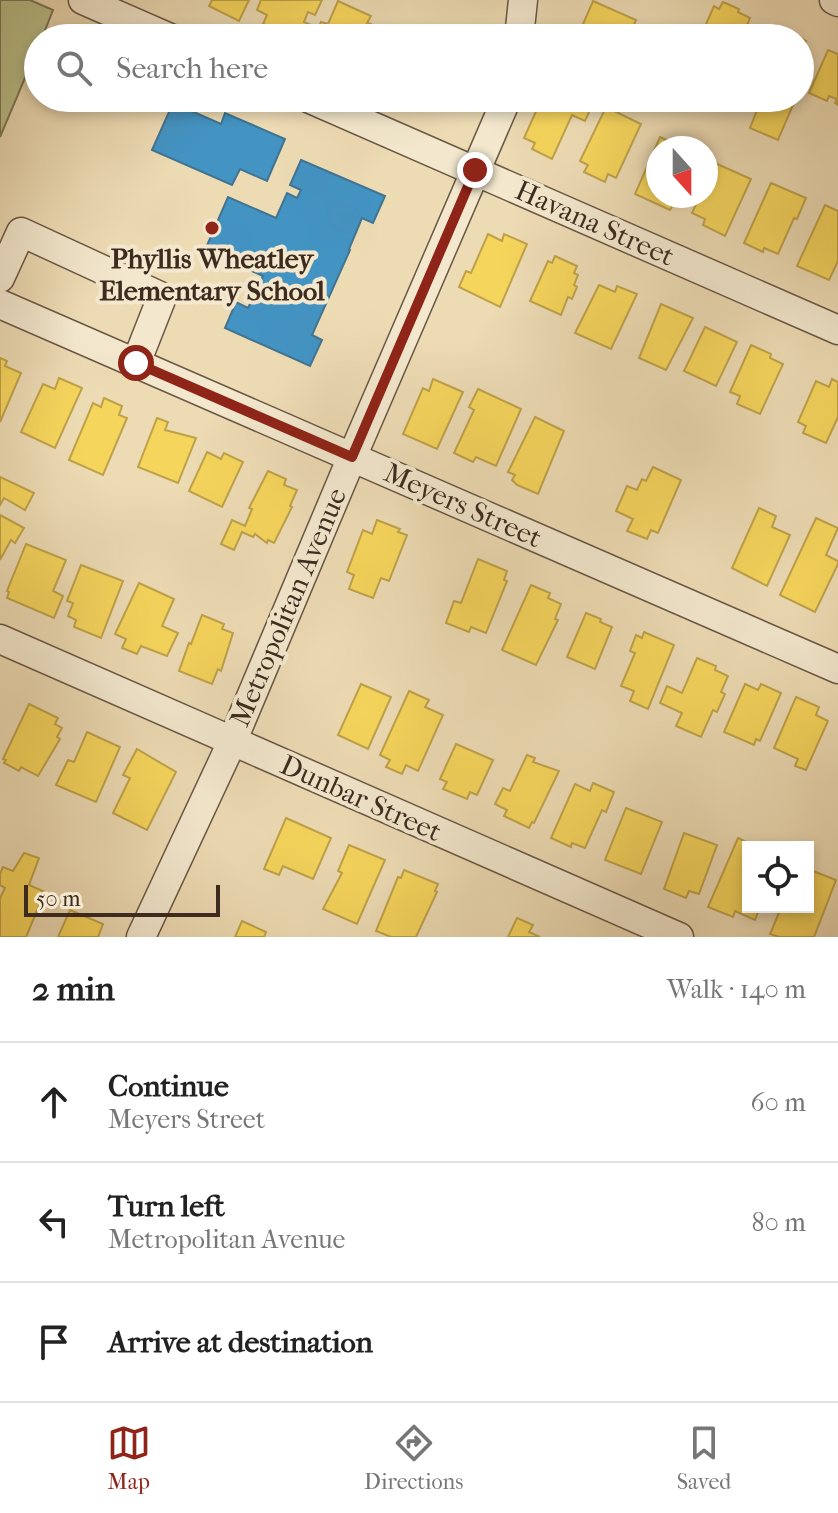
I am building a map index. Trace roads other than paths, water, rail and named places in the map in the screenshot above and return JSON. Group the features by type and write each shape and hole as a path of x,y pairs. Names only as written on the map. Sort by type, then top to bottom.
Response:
{"street":[{"path":"83,0 138,24"},
{"path":"520,24 523,0"},
{"name":"Havana Street","path":"340,112 838,330"},
{"name":"Metropolitan Avenue","path":"141,937 232,742 501,112"},
{"path":"0,278 21,232 162,297 136,363"},
{"name":"Meyers Street","path":"0,304 838,669"},
{"name":"Dunbar Street","path":"0,639 679,937"}],"place":[{"name":"Phyllis Wheatley Elementary School","path":"212,228"}]}
